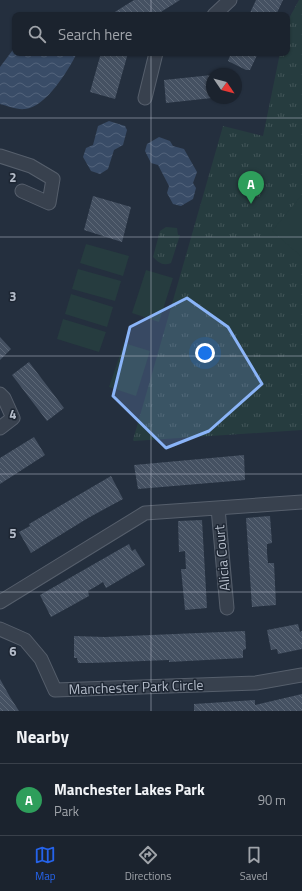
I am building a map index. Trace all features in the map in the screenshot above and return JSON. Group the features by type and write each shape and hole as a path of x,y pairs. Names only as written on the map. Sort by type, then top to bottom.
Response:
{"street":[{"path":"217,12 230,0"},
{"path":"145,98 155,56"},
{"path":"0,156 31,166 53,179 49,203 22,191"},
{"path":"0,394 4,398 13,418 0,428"},
{"path":"0,602 145,513 302,502"},
{"name":"Alicia Court","path":"218,508 227,608"},
{"name":"Manchester Park Circle","path":"0,629 25,640 41,659 55,690 256,683 302,675"}],"highlighted area":[{"path":"187,298 228,327 262,384 209,431 166,448 113,396 130,327"}],"green space":[{"path":"299,0 302,0 302,430 134,441 133,440 223,126 263,136 279,56 290,56 290,16"},
{"path":"302,195 302,257 272,231"},
{"path":"166,227 177,228 178,235 180,235 171,263 163,264 153,257 160,231"},
{"path":"86,244 129,256 123,276 80,263"},
{"path":"78,269 121,281 115,301 72,289"},
{"path":"146,270 173,278 159,322 132,313"},
{"path":"71,294 113,307 107,327 65,314"},
{"path":"63,319 106,332 99,352 57,339"},
{"path":"124,343 150,351 136,396 109,387"}],"water":[{"path":"12,51 12,56 75,56 56,87 41,102 33,107 25,109 0,104 0,67"},
{"path":"109,121 125,126 127,130 123,145 114,150 108,169 100,174 91,171 83,157 86,148 93,145 98,126"},
{"path":"159,137 170,141 173,146 184,149 197,172 193,183 196,188 193,199 181,206 173,204 167,193 169,186 158,165 151,163 145,151 147,144"}],"building":[{"path":"134,0 180,0 161,12 115,12"},
{"path":"256,0 283,0 277,12 250,12"},
{"path":"100,56 127,56 115,99 90,92"},
{"path":"230,56 257,56 250,70 228,61"},
{"path":"206,76 206,99 166,103 164,80"},
{"path":"93,196 131,207 122,242 84,230"},
{"path":"0,337 11,349 0,360"},
{"path":"29,362 64,408 47,421 12,375"},
{"path":"34,437 45,455 0,484 0,458"},
{"path":"244,455 245,480 138,489 134,465"},
{"path":"111,476 123,499 88,518 31,553 19,532 30,526 29,524"},
{"path":"270,516 272,543 267,544 267,553 268,563 274,563 276,605 252,607 246,518"},
{"path":"202,520 207,608 185,610 181,569 186,569 185,551 179,552 178,521"},
{"path":"129,544 132,551 135,549 145,565 106,588 103,582 88,591 89,596 51,617 40,595"},
{"path":"298,624 300,632 302,631 302,649 278,654 277,649 271,650 267,630"},
{"path":"245,631 246,649 243,650 243,658 169,662 169,660 78,663 77,658 74,658 74,636 105,637"},
{"path":"0,679 10,697 19,711 0,711"},
{"path":"302,694 302,711 194,711 194,704 255,700 255,705"}],"place":[{"name":"Manchester Lakes Park","path":"251,204"}]}
